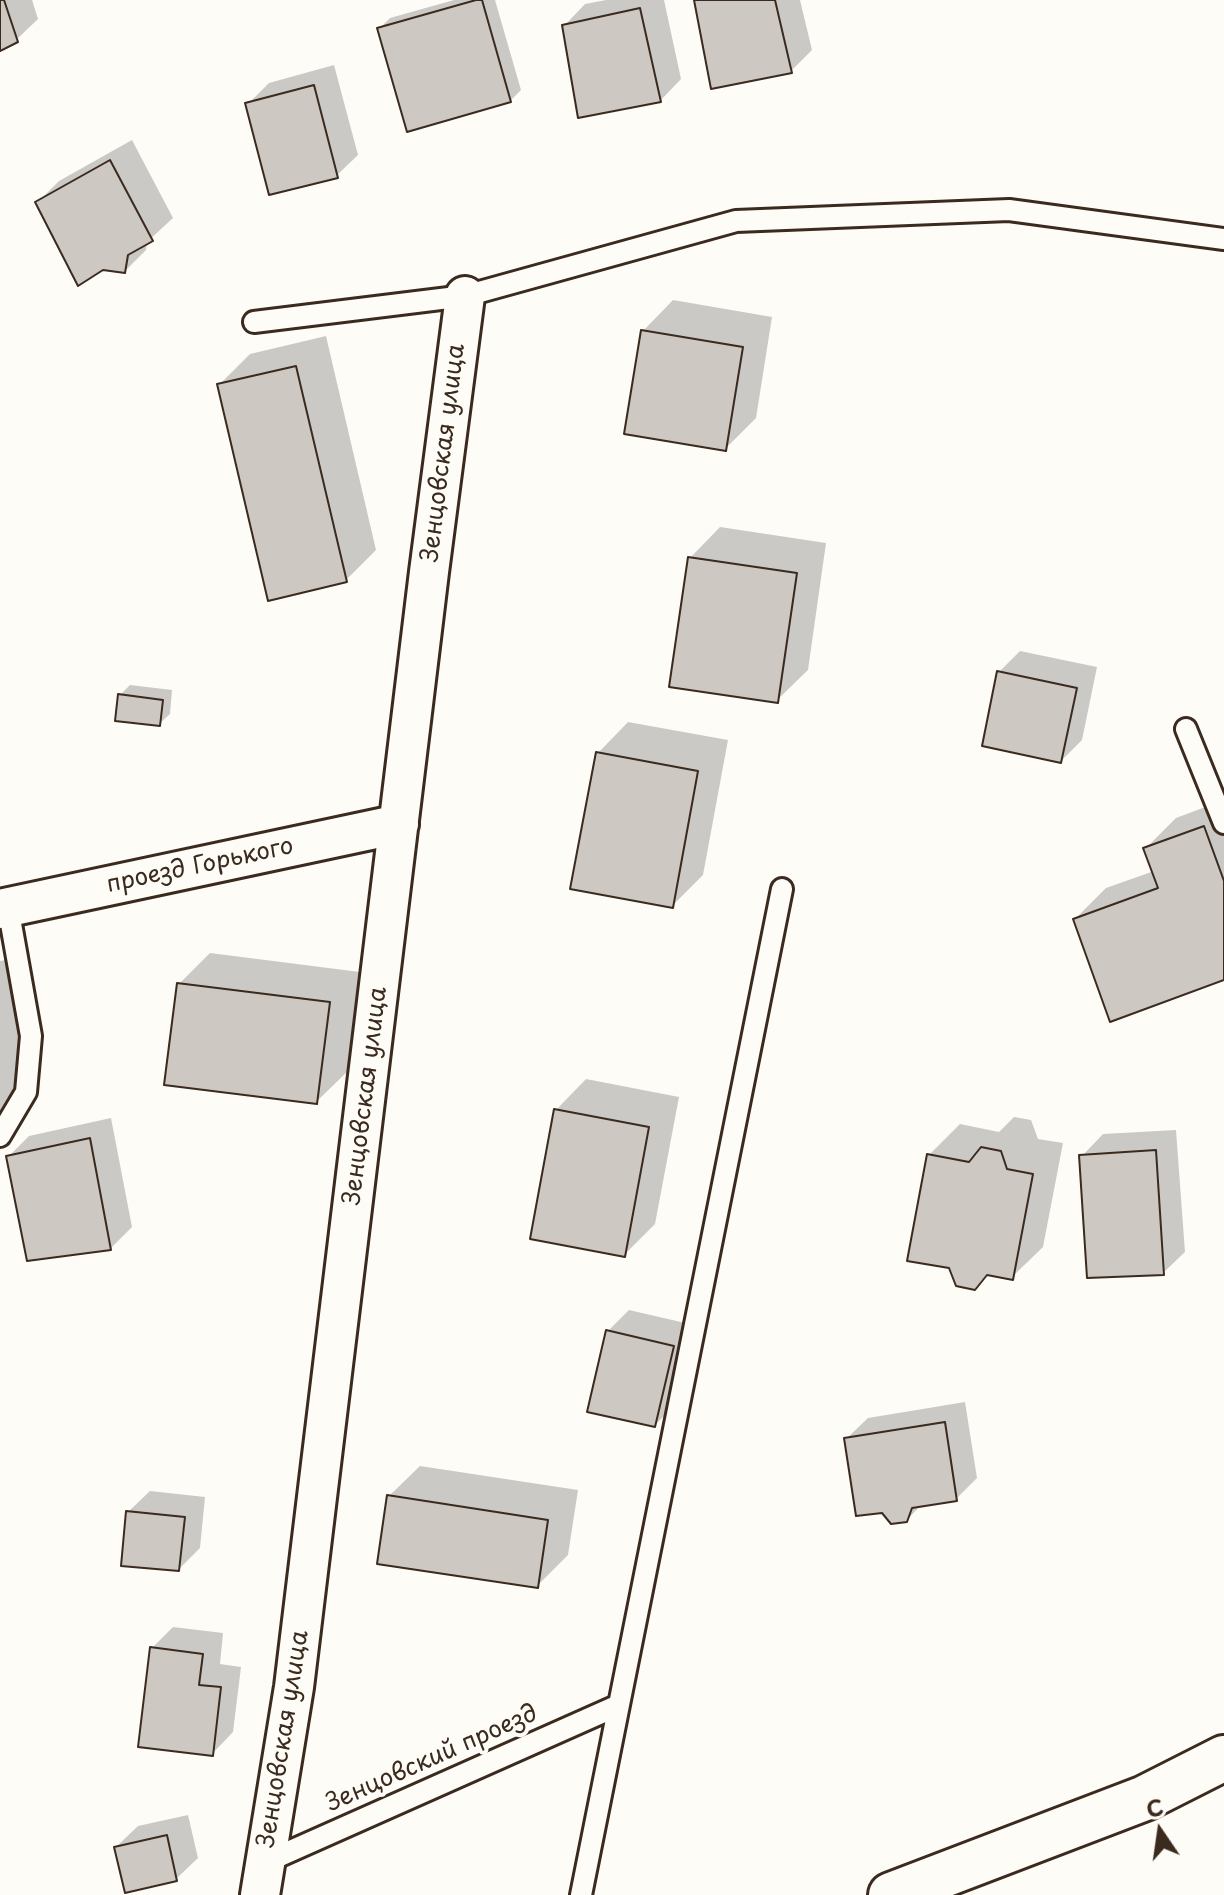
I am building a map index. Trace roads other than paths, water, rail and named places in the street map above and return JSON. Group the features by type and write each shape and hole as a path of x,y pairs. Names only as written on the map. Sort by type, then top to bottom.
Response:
{"main road":[{"path":"891,1895 1145,1798 1224,1758"}],"street":[{"name":"Зенцовская улица","path":"263,1878 294,1687 465,296"},
{"name":"проезд Горького","path":"4,908 399,824"}],"lane":[{"path":"254,322 465,296 736,221 1009,210 1224,239"},
{"path":"1186,729 1224,823"},
{"path":"581,1895 782,889"},
{"path":"0,1136 26,1092 31,1036 4,908"},
{"name":"Зенцовский проезд","path":"263,1878 619,1705"}]}
